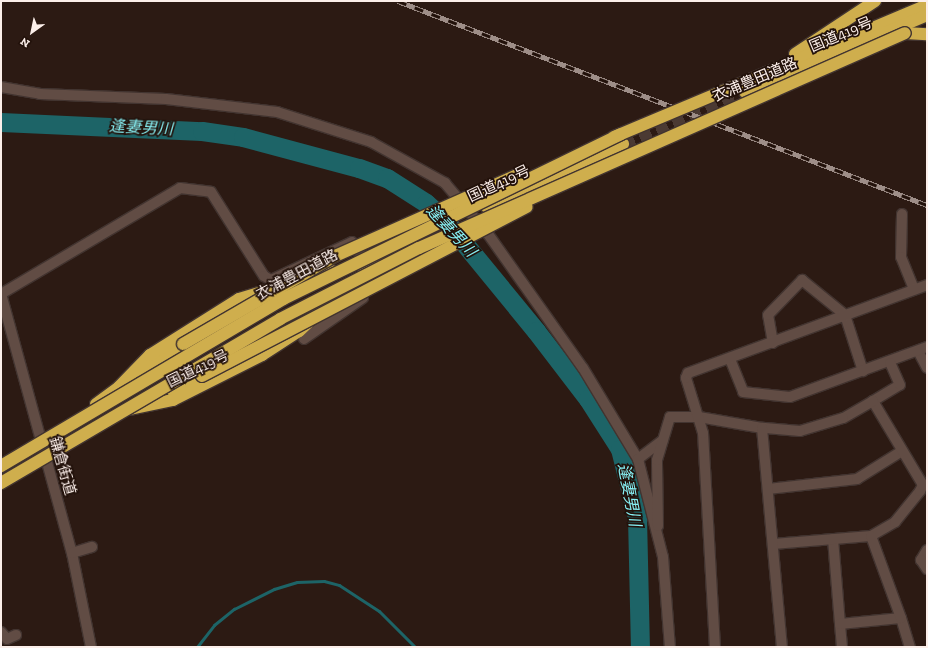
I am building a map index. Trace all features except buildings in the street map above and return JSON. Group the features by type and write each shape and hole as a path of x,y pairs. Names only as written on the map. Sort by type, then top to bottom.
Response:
{"highway":[{"name":"衣浦豊田道路","path":"766,73 875,1"},
{"name":"衣浦豊田道路","path":"1,466 283,299 622,139 766,73 927,5"},
{"name":"国道419号","path":"745,92 927,15"},
{"name":"衣浦豊田道路","path":"1,482 280,319 419,248 618,157 927,23"},
{"name":"衣浦豊田道路","path":"905,33 927,34"},
{"name":"衣浦豊田道路","path":"119,387 183,344 335,256 405,223 622,139"},
{"name":"国道419号","path":"1,462 39,441 119,387 150,355 239,299 389,253 487,207 622,139"},
{"name":"衣浦豊田道路","path":"136,407 202,376 575,184 618,157"},
{"name":"国道419号","path":"1,482 42,454 115,414 136,407 173,400 262,356 299,331 389,253"}],"street":[{"path":"1,87 40,94 166,99 277,112 371,142 408,160 445,183 465,204 583,368 638,459 658,531 670,647"},
{"path":"1,294 180,188 211,192 264,276 271,280 352,242 361,255"},
{"path":"902,214 901,257 914,289"},
{"path":"304,339 382,286 374,275"},
{"path":"773,343 768,315 802,280 845,316 863,370"},
{"path":"715,647 703,433 686,378 688,373 730,359 927,285"},
{"name":"鎌倉街道","path":"1,294 42,454 72,553 91,647"},
{"path":"730,359 743,392 790,397 863,370 890,363 923,349 927,368"},
{"path":"658,531 660,502 656,460 670,417 699,417 762,428 800,431 843,418 900,385 890,363"},
{"path":"773,544 871,536 895,522 920,491 923,485 873,401"},
{"path":"762,428 782,647"},
{"path":"638,459 663,440"},
{"path":"768,489 858,479 902,451"},
{"path":"871,536 910,647"},
{"path":"833,539 842,647"},
{"path":"72,553 92,547"},
{"path":"927,550 921,560 927,569"},
{"path":"840,624 901,618"},
{"path":"1,632 7,639 16,635"}],"waterway":[{"name":"逢妻男川","path":"1,122 202,131 243,137 359,168 387,178 426,203 446,221 536,331 588,399 620,449 637,517 640,647"},
{"path":"197,647 214,625 234,609 274,589 297,582 324,581 339,585 379,611 415,647"}],"tunnel":[{"path":"623,144 745,92"}],"railway":[{"path":"398,1 927,205"}]}
